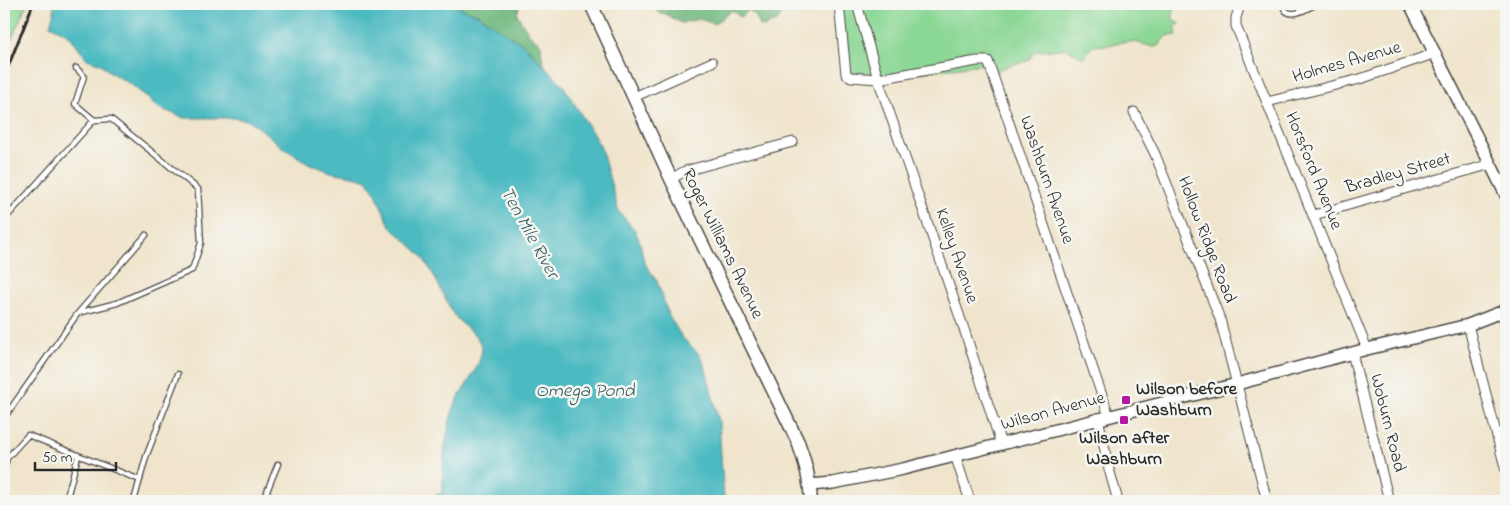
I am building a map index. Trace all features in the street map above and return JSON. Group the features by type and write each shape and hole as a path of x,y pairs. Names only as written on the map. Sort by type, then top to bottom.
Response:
{"main road":[{"name":"Roger Williams Avenue","path":"591,4 671,179 798,442 806,461 811,501"}],"street":[{"path":"839,4 846,74 851,77 878,79"},
{"name":"Kelley Avenue","path":"857,4 878,79 965,332 1001,444"},
{"name":"Horsford Avenue","path":"1240,4 1236,26 1367,349"},
{"path":"1410,4 1506,195"},
{"name":"Holmes Avenue","path":"1268,102 1360,79 1436,54"},
{"name":"Washburn Avenue","path":"878,79 976,61 988,61 1103,417 1109,469 1118,501"},
{"path":"634,97 712,62"},
{"name":"Hollow Ridge Road","path":"1134,112 1155,154 1220,319 1267,501"},
{"path":"671,179 685,171 793,142"},
{"name":"Bradley Street","path":"1314,216 1491,164"},
{"name":"Wilson Avenue","path":"810,485 832,483 894,470 1001,444 1367,349 1468,325 1506,310"},
{"path":"1468,325 1506,471"},
{"name":"Woburn Road","path":"1352,353 1389,501"},
{"path":"955,455 970,501"}],"lane":[{"path":"1282,4 1287,12 1291,14 1317,4"},
{"path":"76,68 84,76 75,104 94,120"},
{"path":"4,220 94,120 111,118 198,189 201,243 192,270 117,303 78,313"},
{"path":"4,418 78,313 146,235"},
{"path":"134,501 146,457 178,374"},
{"path":"4,470 6,457 28,435 140,480"},
{"path":"66,501 78,456"},
{"path":"263,501 278,464"}],"green space":[{"path":"4,4 27,4 4,55"},
{"path":"449,4 520,4 517,14 529,34 541,44 545,67 523,44 479,15"},
{"path":"663,4 788,4 776,23 765,27 760,26 756,17 749,10 740,17 732,10 714,24 700,19 681,23 666,14 656,12"},
{"path":"840,4 1178,4 1173,20 1180,24 1175,27 1177,35 1166,36 1158,46 1154,47 1135,42 1093,46 1083,58 1066,48 1034,52 1028,61 1013,64 990,73 987,66 982,64 880,78 848,73"}],"water":[{"name":"Omega Pond","path":"54,4 449,4 479,15 523,44 563,85 595,137 601,148 619,212 635,230 640,242 644,262 657,281 669,316 682,337 699,354 705,366 719,421 724,497 727,501 425,501 442,492 444,454 452,414 457,400 478,363 482,347 476,336 458,320 451,310 421,255 390,226 376,194 367,180 331,172 310,164 282,147 247,120 235,118 184,118 159,108 132,85 111,73 101,64 87,59 72,39 64,32 50,25"}],"railway":[{"path":"4,77 33,4"}],"place":[{"name":"Wilson before Washburn","path":"1126,400"},
{"name":"Wilson after Washburn","path":"1124,420"}],"water label":[{"name":"Ten Mile River","path":"529,233"}]}
